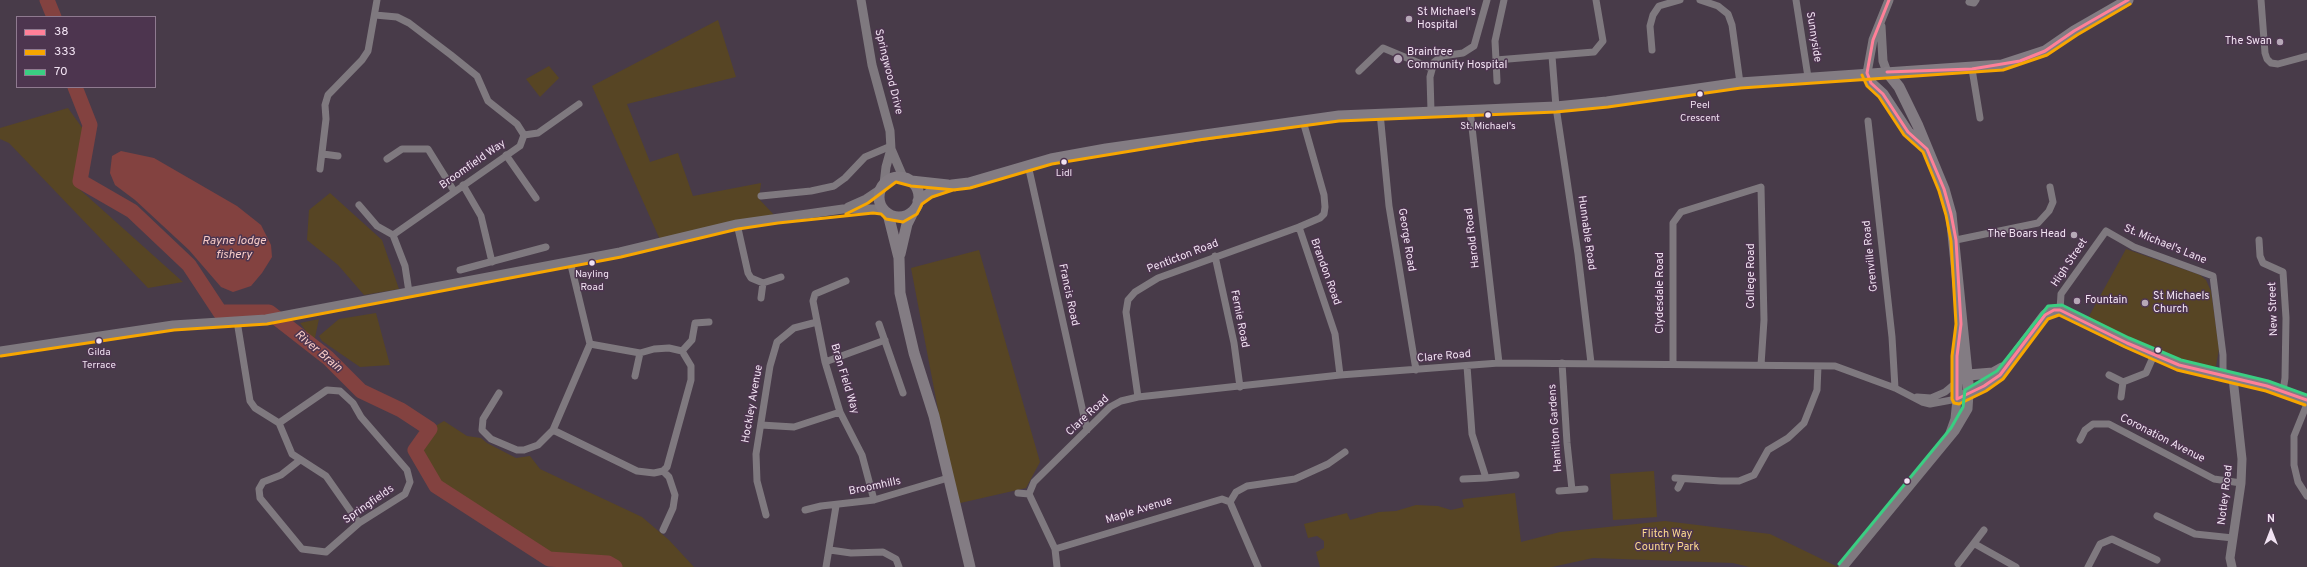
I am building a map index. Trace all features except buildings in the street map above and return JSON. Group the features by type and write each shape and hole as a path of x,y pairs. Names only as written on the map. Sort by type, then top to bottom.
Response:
{"main road":[{"path":"886,211 902,217 930,193 952,185 969,183 1028,165 1106,149 1303,121 1380,113 1556,107 1607,102 1740,83 1867,73 1972,69 2002,65 2045,51 2074,31 2128,0"},
{"path":"1883,94 1887,72"},
{"path":"1887,72 1899,87 1927,149 1944,189 1951,214 1956,240 1961,324 1969,393"},
{"path":"1867,73 1871,83 1883,94 1908,132 1927,149"},
{"path":"952,185 907,179 890,180 882,186 880,203 886,211 899,258 900,293 970,567"},
{"path":"899,258 907,224 916,205 917,190 907,179"},
{"path":"1961,324 1957,399 1996,378 2045,315 2054,310 2060,310 2154,355 2179,365 2283,391 2307,400"},
{"path":"1957,382 1968,375 1993,373 2008,362"}],"street":[{"path":"320,169 323,154 325,105 328,95 368,52 377,0"},
{"name":"Springwood Drive","path":"861,0 872,65 890,131 891,147 882,186"},
{"path":"1431,112 1430,77 1431,68 1434,62 1442,56 1463,53 1474,46 1478,38 1487,0"},
{"path":"1497,81 1495,41 1504,0"},
{"path":"1496,60 1594,52 1603,41 1596,0"},
{"path":"1652,50 1650,26 1657,3 1680,0"},
{"path":"1700,0 1718,6 1728,14 1732,25 1740,83"},
{"name":"Sunnyside","path":"1796,0 1808,78"},
{"path":"1867,73 1873,40 1889,0"},
{"path":"1970,0 1969,2 1974,4 1976,0"},
{"path":"2261,0 2265,53 2267,59 2271,63 2278,64 2307,56"},
{"path":"375,15 397,18 409,24 451,55 477,76 488,101 517,124 524,135 538,133 579,104"},
{"path":"1881,23 1882,53 1887,72"},
{"path":"1359,70 1383,48 1431,68"},
{"name":"Hunnable Road","path":"1552,56 1556,107 1578,254 1590,363"},
{"path":"1972,69 1980,118"},
{"name":"Harold Road","path":"1470,110 1499,363"},
{"name":"George Road","path":"1380,113 1389,206 1416,370"},
{"name":"Brandon Road","path":"1303,121 1324,195 1325,206 1324,214 1320,218 1299,227 1335,334 1340,375"},
{"name":"Grenville Road","path":"1868,121 1892,337 1895,388"},
{"name":"Broomfield Way","path":"393,235 520,146 524,135"},
{"path":"761,196 811,191 834,186 845,178 866,157 891,147"},
{"name":"Springwood Drive","path":"891,147 907,179"},
{"path":"387,158 402,149 428,149 454,191"},
{"path":"323,154 338,156"},
{"path":"506,155 536,198"},
{"name":"Francis Road","path":"1028,165 1087,430"},
{"path":"463,185 481,216 492,262"},
{"path":"843,209 866,199 882,186"},
{"name":"Clydesdale Road","path":"1673,363 1673,223 1681,212 1761,187"},
{"name":"College Road","path":"1761,187 1764,320 1761,365"},
{"path":"1956,240 2038,223 2049,211 2053,202 2050,187"},
{"path":"359,206 377,226 393,235 405,266 409,292"},
{"path":"0,351 173,325 238,321 289,315 620,252 737,224 843,209 886,211"},
{"path":"737,224 748,274 751,278 763,283 781,277"},
{"name":"Penticton Road","path":"1138,397 1126,323 1128,300 1143,286 1158,278 1215,256 1299,227"},
{"name":"St. Michael's Lane","path":"2106,231 2134,247 2213,276 2223,355 2228,377"},
{"name":"High Street","path":"2060,310 2061,294 2106,231"},
{"name":"New Street","path":"2258,240 2260,256 2263,263 2283,272 2286,318 2283,391"},
{"path":"460,270 546,247"},
{"name":"Fernie Road","path":"1215,256 1234,343 1240,386"},
{"path":"500,394 483,419 482,430 490,439 517,450 524,450 538,445 553,430 590,344 570,261"},
{"name":"Bran Field Way","path":"846,281 815,294 813,301 825,362 840,412 862,455 874,500"},
{"path":"761,298 763,283"},
{"path":"238,321 250,401 255,408 279,423 292,454 326,476 360,523"},
{"path":"682,351 692,340 695,323 709,322"},
{"name":"Hockley Avenue","path":"766,515 757,481 756,454 770,366 777,342 794,328 816,322"},
{"path":"879,324 903,393"},
{"path":"825,362 885,340"},
{"path":"553,430 637,471 654,473 663,471 670,458 691,380 691,366 682,351 668,348 654,349 640,354 590,344"},
{"path":"635,376 640,354"},
{"path":"2109,375 2123,382 2146,373 2154,355"},
{"name":"Clare Road","path":"1029,494 1034,482 1110,407 1121,401 1138,397 1340,375 1499,363 1673,363 1818,366 1846,369 1895,388 1930,404 1957,399"},
{"name":"Hamilton Gardens","path":"1562,363 1567,443 1572,490"},
{"path":"1467,366 1472,434 1486,478"},
{"path":"1678,488 1679,479 1739,480 1754,474 1768,450 1788,438 1804,423 1817,390 1818,366"},
{"name":"Notley Road","path":"2228,377 2242,459 2241,483 2230,558 2232,567"},
{"name":"Clare Road","path":"1909,395 1930,398 1945,392 1957,382"},
{"path":"2120,397 2123,382"},
{"name":"Springfields","path":"279,423 327,390 340,391 353,403 361,417 407,470 410,482 405,494 360,523 326,552 302,548 260,498 259,490 263,482 282,475 300,460"},
{"path":"1844,566 1964,418 1968,409 1969,393"},
{"path":"1945,441 1955,419 1957,399"},
{"path":"2307,404 2294,436 2294,465 2298,482 2307,496"},
{"path":"761,425 794,427 840,412"},
{"name":"Coronation Avenue","path":"2080,440 2085,430 2093,424 2109,424 2214,479 2241,483"},
{"path":"1258,567 1230,502 1236,492 1247,486 1295,479 1328,464 1345,452"},
{"path":"663,471 669,477 675,495 673,508 663,530"},
{"path":"1463,479 1516,476"},
{"name":"Broomhills","path":"805,510 821,506 836,506 874,500 948,478"},
{"path":"1559,491 1585,489"},
{"path":"1018,493 1029,494 1055,549 1057,567"},
{"name":"Maple Avenue","path":"1055,549 1214,500 1222,499 1230,502"},
{"path":"826,567 836,506"},
{"path":"2157,516 2195,534 2233,538"},
{"path":"1958,564 1975,544 1984,530"},
{"path":"2088,567 2100,544 2112,539 2158,560"},
{"path":"1975,544 2016,567"},
{"path":"830,550 851,553 883,552 896,559 899,567"}],"green space":[{"path":"718,20 736,77 627,104 650,162 678,153 693,196 761,183 759,199 777,218 661,242 592,86"},
{"path":"549,66 559,78 540,97 526,79"},
{"path":"68,108 83,129 77,187 183,282 148,288 9,143 0,139 0,128"},
{"path":"330,193 382,240 399,289 364,295 338,265 307,240 309,210"},
{"path":"2126,249 2200,275 2206,280 2211,291 2219,349 2216,366 2211,369 2173,358 2088,318"},
{"path":"979,250 1040,462 1026,488 956,504 911,268"},
{"path":"376,313 390,365 360,367 322,341 319,336 339,319"},
{"path":"319,319 314,342 300,323"},
{"path":"444,421 467,436 481,438 487,443 516,458 530,456 540,469 642,517 669,540 694,567 615,567 608,563 549,559 436,486 415,450 430,429"},
{"path":"1654,471 1657,517 1613,520 1610,474"},
{"name":"Flitch Way Country Park","path":"1515,493 1521,542 1560,532 1665,521 1770,534 1838,567 1749,567 1733,563 1593,558 1552,567 1320,567 1316,552 1324,548 1324,541 1317,536 1308,538 1304,524 1347,513 1350,520 1379,512 1396,511 1416,505 1438,506 1451,510 1464,507 1462,500 1464,499"}],"water":[{"name":"Rayne lodge fishery","path":"121,151 154,158 237,206 261,225 271,245 272,257 262,273 251,286 233,292 221,287 189,250 135,200 115,185 110,173 112,156"}],"waterway":[{"name":"River Brain","path":"47,0 54,16"},
{"name":"River Brain","path":"75,88 90,125 80,181 132,211 189,265 220,312 269,312 328,358 361,391 401,410 430,429 415,450 436,486 549,559 608,563 615,567"}],"transit line":[{"name":"38","path":"1889,0 1873,40 1867,73 1871,83 1883,94 1908,132 1927,149 1944,189 1951,214 1956,240 1961,324 1957,356 1957,399"},
{"name":"38","path":"1887,72 1972,69 2020,61 2045,51 2074,31 2128,0"},
{"name":"333","path":"1,356 174,330 267,324 621,257 738,229 778,223 873,213 881,214 886,219 903,222 917,214 922,204 932,197 953,190 970,188 1052,164 1198,140 1339,121 1556,112 1608,107 1741,88 2003,70 2047,55 2077,35 2130,4"},
{"name":"333","path":"1862,75 1867,86 1879,97 1904,135 1923,152 1939,191 1946,215 1951,241 1956,324 1952,356 1952,399 1954,403 1959,404 1986,391 2003,379 2048,319 2059,315 2177,370 2266,391 2305,405"},
{"name":"333","path":"846,214 868,203 896,182 911,186 955,190"},
{"name":"70","path":"1839,564 1951,428 1963,407 1965,390 1997,371 2048,306 2062,305 2129,338 2181,360 2268,381 2307,395"},
{"name":"38","path":"1957,399 1984,386 2000,375 2045,315 2054,310 2060,310 2127,343 2179,365 2267,386 2307,400"}],"place":[{"name":"St Michael's Hospital","path":"1409,19"},
{"name":"The Swan","path":"2280,42"},
{"name":"Braintree Community Hospital","path":"1398,59"},
{"name":"Peel Crescent","path":"1700,94"},
{"name":"St. Michael's","path":"1488,115"},
{"name":"Lidl","path":"1064,162"},
{"name":"The Boars Head","path":"2074,235"},
{"name":"Nayling Road","path":"592,263"},
{"name":"Fountain","path":"2077,301"},
{"name":"St Michaels Church","path":"2145,303"},
{"name":"Gilda Terrace","path":"99,341"}]}
